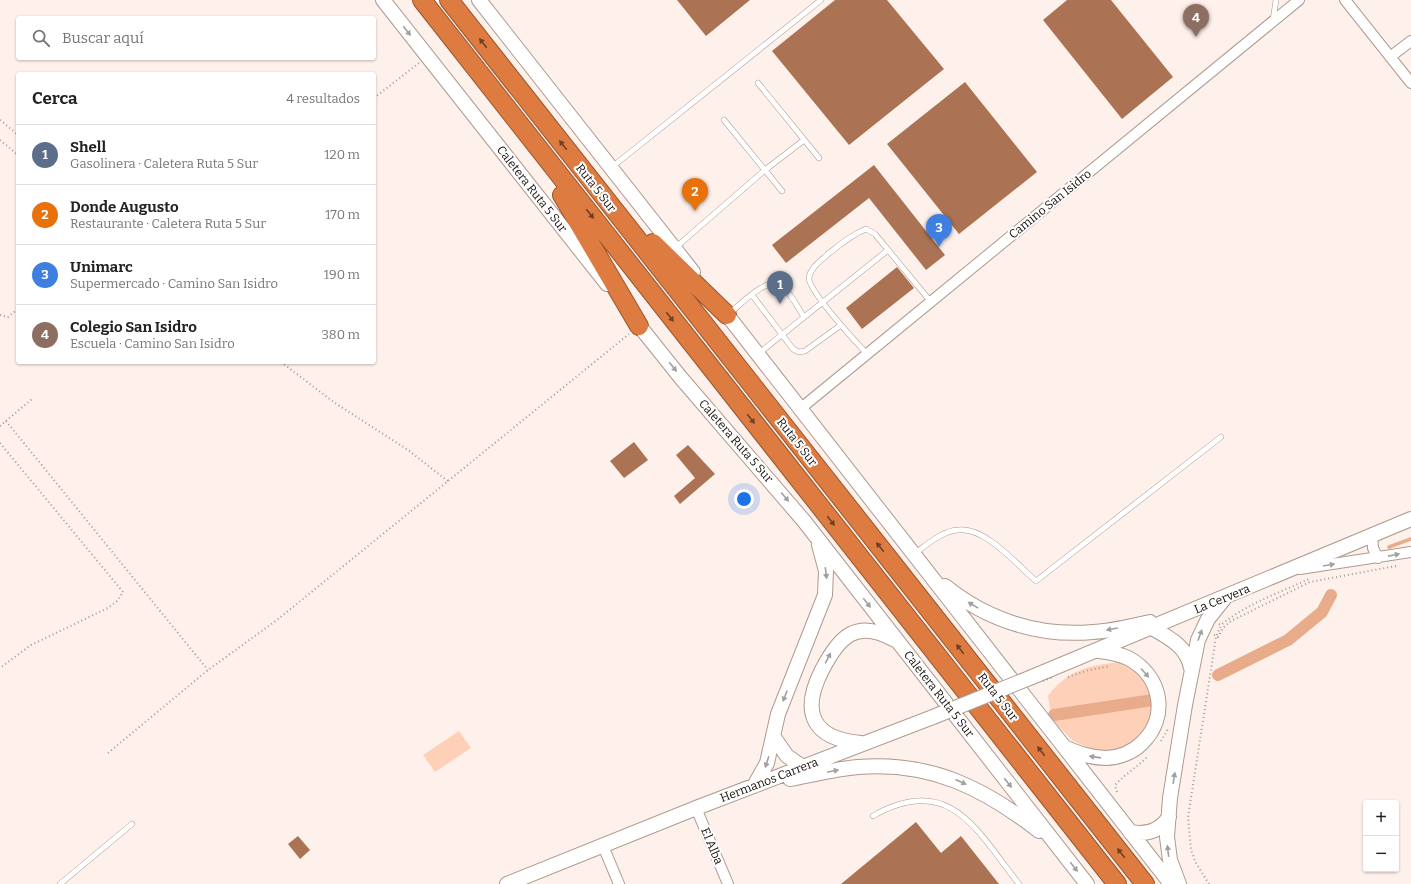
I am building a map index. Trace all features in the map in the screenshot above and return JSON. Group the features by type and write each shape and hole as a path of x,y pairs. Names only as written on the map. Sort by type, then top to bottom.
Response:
{"highway":[{"name":"Ruta 5 Sur","path":"422,0 1118,884"},
{"name":"Ruta 5 Sur","path":"449,0 1145,884"},
{"path":"505,107 575,216 639,326"},
{"path":"595,187 727,315"}],"main road":[{"name":"Caletera Ruta 5 Sur","path":"383,0 639,326 816,536 1087,884"},
{"path":"481,1 1171,884"},
{"name":"La Cervera","path":"1032,677 1290,571 1372,534 1411,519"},
{"path":"754,786 767,763 778,714 825,595 826,571 816,536"},
{"path":"917,559 946,586 976,607 1009,622 1027,627 1060,633 1088,632 1178,617"},
{"path":"1179,884 1169,855 1167,838 1191,673 1197,644 1204,626 1212,613 1227,596"},
{"path":"1152,628 1182,648 1189,659 1191,673"},
{"path":"864,743 834,738 821,728 812,711 812,692 831,652 845,637 865,631 882,634 898,642"},
{"path":"1064,747 1093,757 1108,758 1118,756 1138,747 1156,724 1159,705 1157,693 1145,672 1129,659 1114,653 1099,650"},
{"name":"Hermanos Carrera","path":"507,884 696,808 933,717 1032,677"},
{"path":"774,736 787,756 803,767"},
{"path":"754,786 857,767 901,767 930,772 959,781 996,800 1029,823 1060,850"},
{"path":"1130,832 1139,834 1156,830 1169,817"}],"street":[{"name":"Camino San Isidro","path":"800,409 1299,0"},
{"path":"1345,0 1411,84"},
{"path":"1390,57 1411,41"},
{"path":"1372,534 1373,548 1378,558"},
{"path":"1290,571 1411,552"},
{"name":"El Alba","path":"696,808 728,884"},
{"path":"603,846 619,884"}],"lane":[{"path":"611,168 821,0"},
{"path":"1273,21 1276,0"},
{"path":"758,83 819,158"},
{"path":"724,120 782,191"},
{"path":"674,249 765,170 804,140"},
{"path":"866,354 822,303 809,283 809,276 814,267 854,234 866,229 875,234 931,302"},
{"path":"758,355 888,250"},
{"path":"727,315 766,284 775,283 783,286 804,317"},
{"path":"752,295 793,349 799,352 805,351 841,325"},
{"path":"917,559 941,535 957,530 973,531 988,539 1036,581 1221,437"},
{"path":"873,816 906,801 923,800 949,806 971,823 1019,884"},
{"path":"60,884 132,824"}],"path":[{"path":"376,96 428,57"},
{"path":"0,120 16,133"},
{"path":"0,140 16,153"},
{"path":"0,315 8,316 16,310"},
{"path":"108,753 208,670 277,620 449,482 639,326"},
{"path":"284,364 335,403 408,450 449,482"},
{"path":"0,426 32,399"},
{"path":"6,421 208,670"},
{"path":"0,443 123,592 117,601 108,608 31,645 0,668"},
{"path":"1209,884 1196,863 1191,850 1188,817 1216,637 1221,625"}],"shaded area":[{"path":"1123,662 1146,676 1155,694 1153,720 1140,737 1119,752 1098,752 1073,741 1052,720 1048,696 1055,687 1072,674 1101,664"},
{"path":"459,731 471,748 435,772 423,755"}],"building":[{"path":"677,0 750,0 706,36"},
{"path":"835,0 887,0 944,69 849,145 772,51"},
{"path":"1067,0 1111,0 1173,77 1122,119 1043,20"},
{"path":"965,82 1037,172 959,234 887,144"},
{"path":"874,165 945,255 926,270 869,198 786,263 772,245"},
{"path":"897,267 914,288 862,329 846,308"},
{"path":"634,442 648,460 624,478 610,461"},
{"path":"688,445 715,474 680,504 674,496 695,478 676,455"},
{"path":"916,822 941,853 961,836 999,884 841,884"},
{"path":"298,836 310,850 300,859 288,844"}],"waterway":[{"path":"1389,547 1411,539"},
{"path":"1218,675 1288,640 1322,612 1331,595"},
{"path":"1054,715 1153,700"}],"place":[{"name":"Colegio San Isidro","path":"1196,37"},
{"name":"Donde Augusto","path":"695,211"},
{"name":"Unimarc","path":"939,247"},
{"name":"Shell","path":"780,304"}]}
